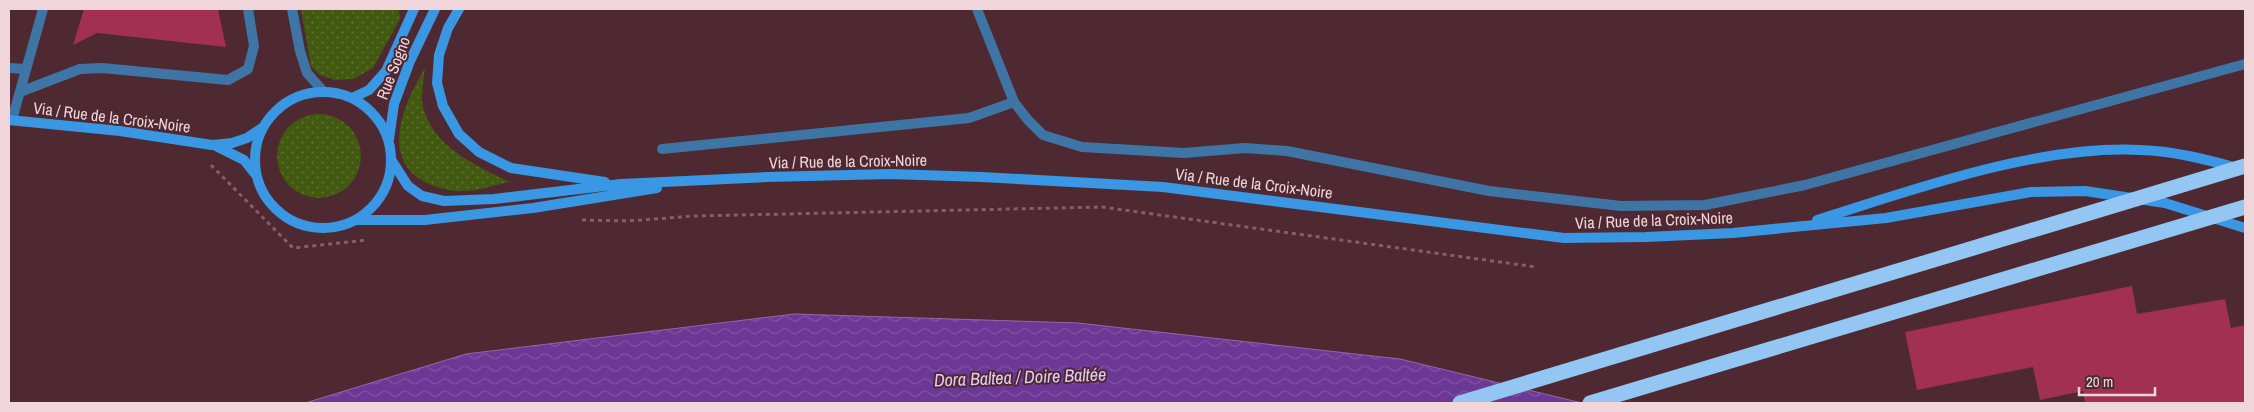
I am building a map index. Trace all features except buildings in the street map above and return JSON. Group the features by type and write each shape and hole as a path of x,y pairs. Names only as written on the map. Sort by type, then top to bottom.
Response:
{"highway":[{"path":"1460,403 2245,166"},
{"path":"1590,403 2245,206"}],"street":[{"name":"Rue Sogno","path":"352,98 369,90 386,71 408,14 414,9"},
{"name":"Rue Sogno","path":"389,140 394,104 410,61 435,9"},
{"path":"459,9 448,28 439,55 437,83 443,106 459,134 479,152 511,168 621,184"},
{"path":"324,92 352,98 375,115 389,140 392,160 389,178 382,195 371,209 356,220 329,227 316,228 295,222 278,211 265,196 257,176 256,151 263,127 271,115 282,105 309,93 324,92"},
{"name":"Via / Rue de la Croix-Noire","path":"11,120 120,131 212,145 244,160 257,176"},
{"name":"Via / Rue de la Croix-Noire","path":"212,145 240,141 263,127"},
{"name":"Via / Rue de la Croix-Noire","path":"1797,226 1972,174 2058,154 2139,150 2198,157 2245,171"},
{"name":"Via / Rue de la Croix-Noire","path":"392,160 408,186 422,196 444,201 494,199 621,184 705,180 890,174 982,177 1163,187 1564,238 1733,233 1886,218 2032,192 2085,190 2165,203 2245,228"},
{"name":"Via / Rue de la Croix-Noire","path":"356,220 425,220 533,208 705,180"}],"lane":[{"path":"11,120 43,9"},
{"path":"20,92 80,70 102,68 228,80 248,69 254,46 248,9"},
{"path":"292,9 300,51 307,73 324,92"},
{"path":"977,9 1014,102 1043,135 1082,147 1184,153 1246,148 1287,151 1489,191 1621,206 1705,205 1805,185 2245,64"},
{"path":"9,68 26,69"},
{"path":"662,149 969,118 1014,102"}],"path":[{"path":"212,145 210,164 293,248 370,239"},
{"path":"572,220 628,221 694,216 1102,207 1536,267"}],"green space":[{"path":"301,9 399,9 400,19 373,68 353,79 335,80 320,75 311,66"},
{"path":"425,68 422,102 428,120 436,133 445,144 457,153 509,182 474,190 453,191 442,189 423,181 410,170 402,157 399,143 400,127 410,96"},
{"path":"319,114 335,117 349,126 358,140 361,156 358,172 349,186 335,195 319,198 303,195 289,186 280,172 277,156 280,140 289,126 303,117"}],"water":[{"name":"Dora Baltea / Doire Baltée","path":"794,314 1078,323 1400,359 1582,403 305,403 466,354"}]}
